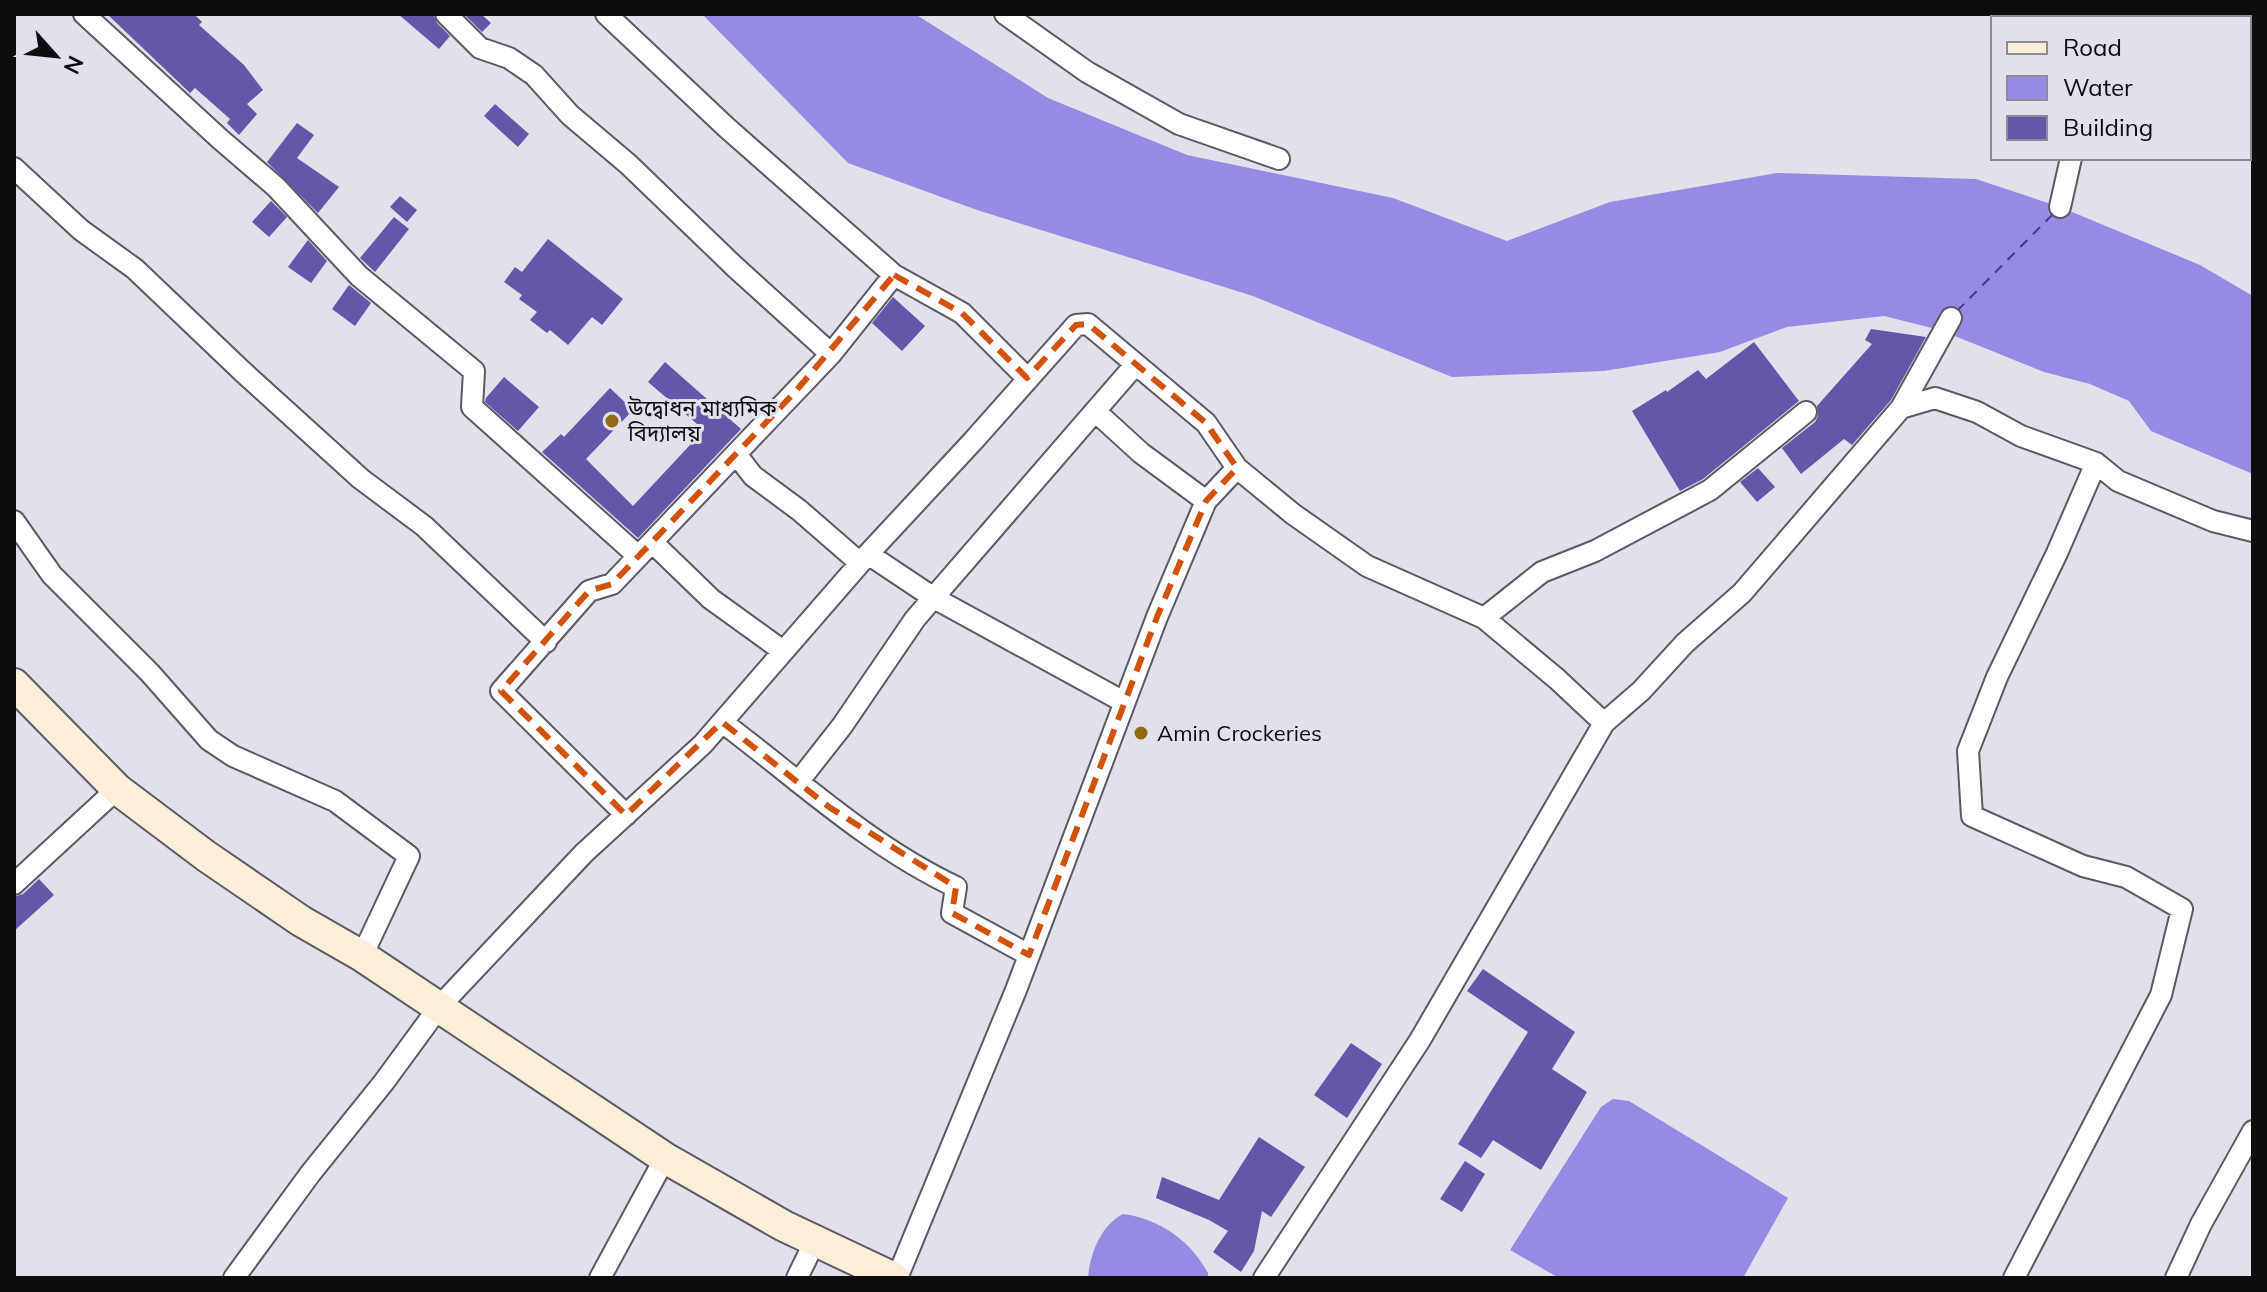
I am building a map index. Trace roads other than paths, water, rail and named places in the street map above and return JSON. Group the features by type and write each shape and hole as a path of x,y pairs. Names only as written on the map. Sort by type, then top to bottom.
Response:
{"main road":[{"path":"14,684 117,789 206,856 301,921 362,956 665,1158 815,1241 895,1278"}],"street":[{"path":"84,14 276,187 359,276 474,371 472,407 645,549 783,651"},
{"path":"446,14 480,48 509,58 534,75 570,115 628,164 831,354"},
{"path":"606,14 726,127 894,275 962,313 1027,378"},
{"path":"1005,14 1087,72 1179,124 1279,159"},
{"path":"2060,207 2071,160"},
{"path":"14,168 81,230 135,269 361,479 424,526 546,642"},
{"path":"626,815 501,691 589,591 612,584 831,354 894,275"},
{"path":"1264,1278 1420,1040 1604,723 1641,691 1685,643 1742,593 1901,408 1951,318"},
{"path":"234,1278 439,1007 584,853 703,744 864,559 1027,378 1082,322 1206,423 1237,468 1293,514 1367,566 1484,618 1604,723"},
{"path":"798,782 842,726 907,629 1135,365"},
{"path":"1901,408 1935,398 1977,412 2021,436 2096,463 2118,481 2213,521 2253,531"},
{"path":"1095,411 1141,453 1206,501"},
{"path":"1484,618 1542,572 1595,551 1710,490 1806,412"},
{"path":"736,454 753,476 864,559 1124,702"},
{"path":"2014,1278 2161,995 2182,909 2126,877 2083,866 1972,816 1968,751 1997,677 2096,463"},
{"path":"895,1278 1029,955 1157,617 1206,501 1237,468"},
{"path":"14,521 52,575 150,673 209,740 233,756 335,801 409,856 362,956"},
{"path":"722,722 829,807 933,876 956,887 952,913 1029,955"},
{"path":"14,884 117,789"},
{"path":"2176,1278 2201,1224 2253,1131"},
{"path":"600,1278 665,1158"},
{"path":"797,1278 815,1241"}],"water":[{"path":"702,14 915,14 1048,98 1187,155 1393,198 1507,241 1610,202 1777,173 1976,179 2060,207 2200,265 2253,296 2253,474 2151,431 2129,401 2090,384 2044,372 1940,330 1884,316 1787,327 1720,352 1604,371 1452,377 1253,296 977,210 848,163"},
{"path":"1613,1099 1629,1101 1788,1198 1743,1278 1559,1278 1510,1250 1601,1107"},
{"path":"1123,1214 1150,1221 1173,1233 1201,1261 1208,1278 1088,1278 1098,1241 1109,1225"}],"place":[{"name":"উদ্বোধন মাধ্যমিক বিদ্যালয়","path":"612,421"},
{"name":"Amin Crockeries","path":"1141,733"}]}
